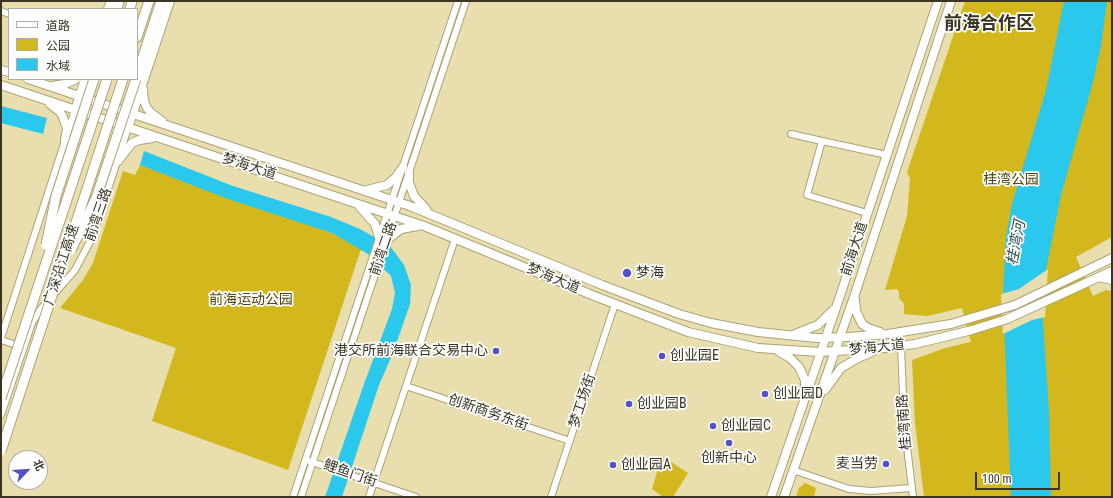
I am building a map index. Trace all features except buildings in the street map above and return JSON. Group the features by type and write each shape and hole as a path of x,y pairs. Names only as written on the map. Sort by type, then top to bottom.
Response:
{"highway":[{"path":"138,34 149,1"},
{"path":"57,278 91,209 139,78 161,1"},
{"path":"40,277 52,209 94,80"},
{"name":"广深沿江高速","path":"1,398 107,80"},
{"name":"广深沿江高速","path":"1,450 123,80"}],"main road":[{"name":"前湾三路","path":"128,128 133,114 139,78 170,1"},
{"name":"前海大道","path":"771,497 826,338 938,1"},
{"name":"前海大道","path":"784,497 855,294 951,1"},
{"path":"139,78 144,101 151,113 158,119 179,130"},
{"name":"梦海大道","path":"31,80 361,189 435,215 602,285 678,314 718,324 789,336 826,338 840,337 897,332 951,324 1015,304 1109,259"},
{"path":"48,86 64,84 74,80"},
{"path":"75,110 85,80"},
{"name":"梦海大道","path":"1,84 128,128 350,200 424,226 615,304 688,332 737,344 776,350 820,352 901,346 953,335 1017,315 1098,278 1112,270"},
{"path":"41,98 55,107 63,117 67,129 65,140"},
{"path":"118,161 126,148 139,140 162,139"},
{"path":"361,189 370,190 387,185 406,170 414,196 423,207 435,215"},
{"path":"350,200 363,209 371,218 383,239 401,229 411,226 424,226"},
{"path":"1109,259 1112,254"},
{"path":"1098,278 1112,280"},
{"path":"855,294 856,312 862,324 874,331 897,332"},
{"path":"789,336 804,332 823,321 834,310 839,299"},
{"path":"818,401 841,368 858,358 884,348"},
{"path":"776,350 790,358 799,367 804,380 805,397"}],"street":[{"name":"前湾二路","path":"301,497 378,266 383,239 458,1"},
{"name":"前湾二路","path":"406,170 466,1"},
{"path":"23,347 1,339 75,110"},
{"name":"前湾三路","path":"1,415 23,347 35,317 69,277 81,260 92,238 128,128"},
{"path":"791,134 887,155"},
{"path":"822,141 807,195 867,213"},
{"name":"前湾二路","path":"293,497 371,262 383,239"},
{"path":"369,497 455,239"},
{"name":"梦工场街","path":"551,497 615,304"},
{"name":"桂湾南路","path":"901,346 904,421 913,497"},
{"name":"创新商务东街","path":"406,386 570,441"},
{"name":"鲤鱼门街","path":"306,460 416,497"},
{"path":"793,470 849,489 877,491 912,488"}],"green space":[{"name":"桂湾公园","path":"965,1 1112,1 1112,237 1076,257 1093,296 1106,290 1112,291 1112,497 924,497 915,423 912,360 945,348 971,342 962,308 927,316 904,314 904,304 899,298 899,292 897,289 885,290 907,216 910,179 907,172"},
{"name":"前海运动公园","path":"140,165 332,233 361,249 288,470 152,421 176,348 60,308 83,280 93,263 123,171 135,175"},
{"path":"662,456 688,473 673,497 663,497 652,489"},
{"path":"805,483 816,488 814,497 796,497 799,488"}],"water":[{"name":"桂湾河","path":"1064,1 1107,1 1101,46 1093,82 1061,195 1046,270 1043,322 1049,412 1051,497 1011,497 1003,294 1006,237 1012,204 1046,90"},
{"path":"1,106 47,118 43,134 1,123"},
{"path":"144,151 233,186 331,217 360,229 390,246 404,265 411,285 410,304 393,353 379,385 342,497 325,497 392,309 395,293 391,276 368,254 332,233 228,199 140,165"}],"pier":[{"path":"1048,269 1045,317 1032,320 1003,334 1001,294 1019,289"}],"place":[{"name":"梦海","path":"627,273"},
{"name":"港交所前海联合交易中心","path":"496,351"},
{"name":"创业园E","path":"662,356"},
{"name":"创业园D","path":"765,394"},
{"name":"创业园B","path":"629,404"},
{"name":"创业园C","path":"713,426"},
{"name":"创新中心","path":"729,443"},
{"name":"麦当劳","path":"886,464"},
{"name":"创业园A","path":"613,465"}],"district":[{"name":"前海合作区","path":"989,24"}]}
